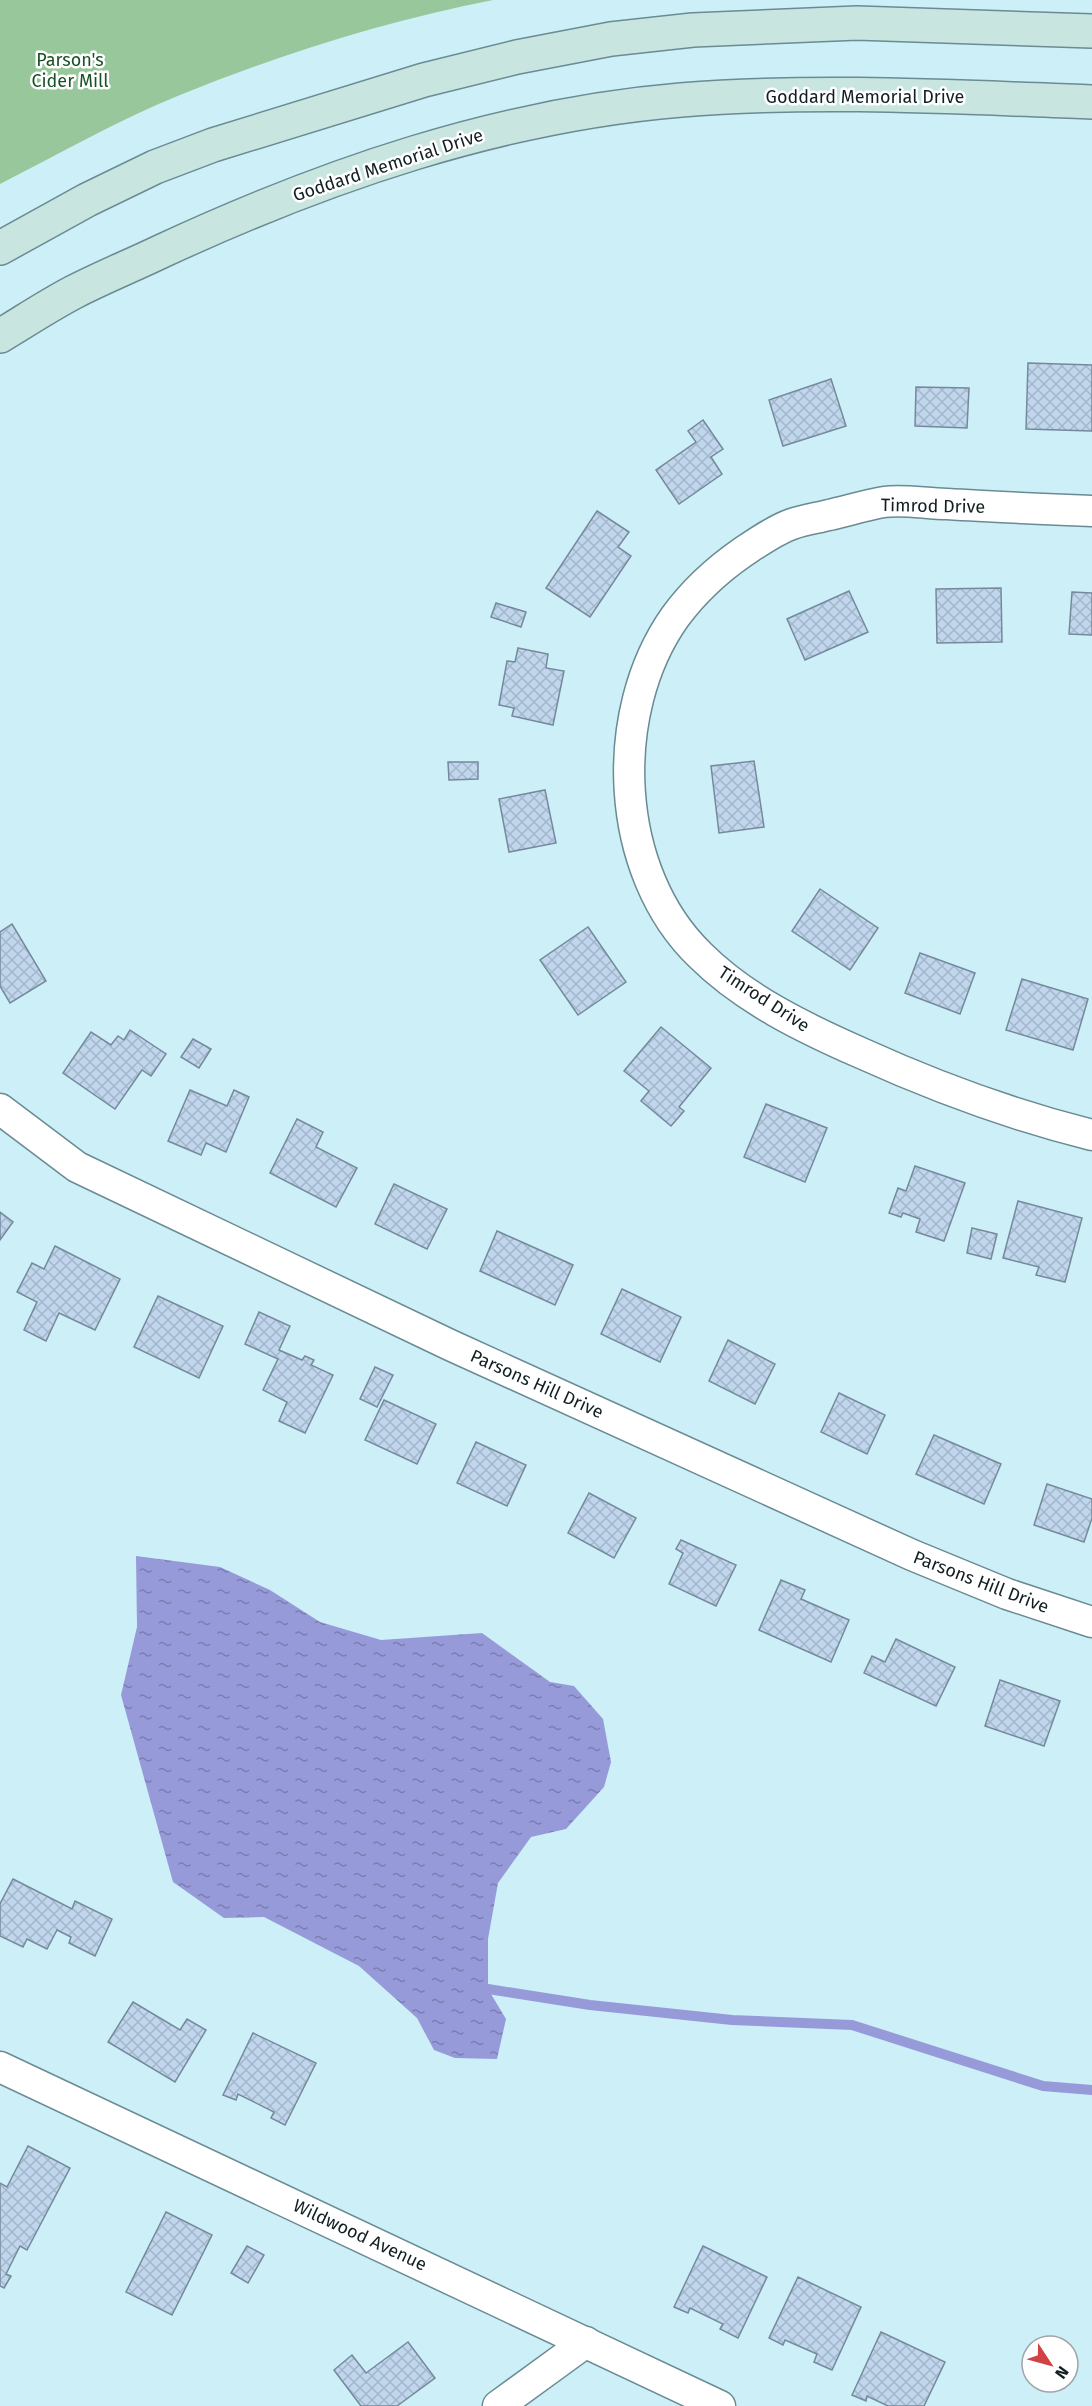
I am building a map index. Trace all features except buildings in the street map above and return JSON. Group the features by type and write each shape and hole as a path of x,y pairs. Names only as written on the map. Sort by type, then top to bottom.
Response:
{"main road":[{"path":"0,248 87,200 155,167 213,145 424,80 517,57 611,39 693,30 857,22 1092,32"},
{"name":"Goddard Memorial Drive","path":"0,336 74,292 217,226 290,196 423,150 501,130 615,108 678,100 741,96 867,93 1092,102"}],"street":[{"name":"Timrod Drive","path":"1092,511 887,502 792,524 757,543 723,566 696,591 674,618 656,650 643,684 633,722 630,803 636,843 652,884 671,920 699,954 733,983 812,1032 914,1077 977,1101 1092,1135"},
{"name":"Parsons Hill Drive","path":"0,1110 77,1167 450,1345 912,1555 1007,1594 1092,1622"},
{"name":"Wildwood Avenue","path":"0,2067 720,2406"},
{"path":"498,2406 586,2342"}],"green space":[{"name":"Parson's Cider Mill","path":"0,0 493,0 374,28 295,52 218,80 134,115 0,184"}],"water":[{"path":"136,1556 220,1567 270,1590 320,1622 381,1640 482,1633 550,1682 574,1686 603,1719 611,1762 604,1787 566,1829 531,1837 498,1883 488,1939 488,1989 506,2019 497,2059 455,2058 434,2050 417,2018 359,1966 264,1917 224,1918 173,1882 121,1695 137,1627"}],"waterway":[{"path":"488,1989 590,2005 732,2020 852,2025 1043,2086 1092,2090"}]}
